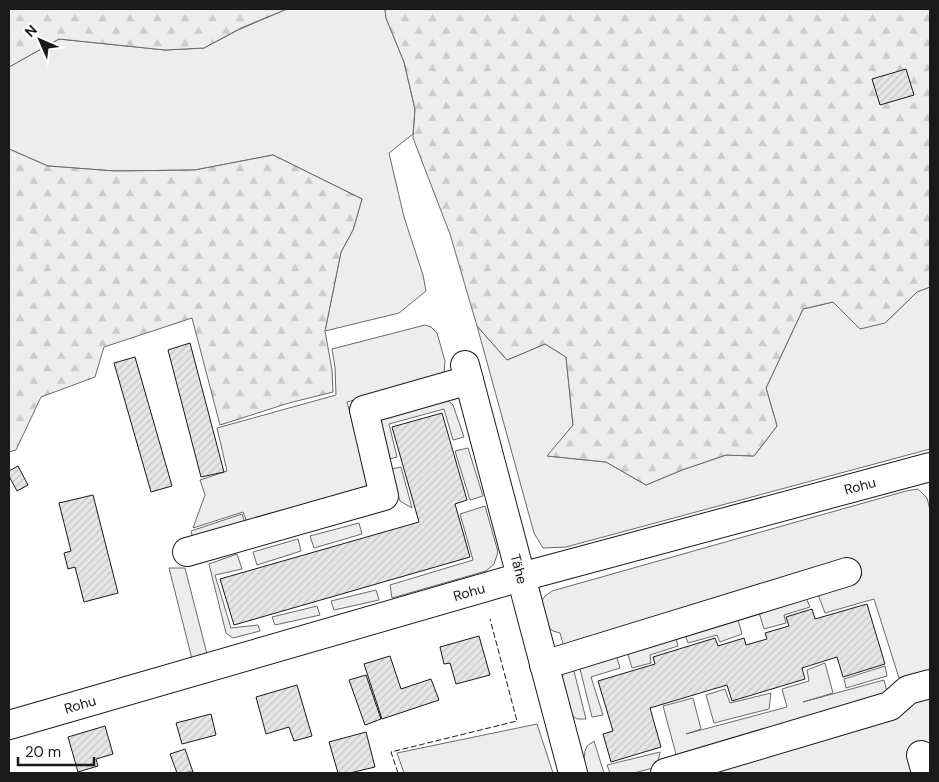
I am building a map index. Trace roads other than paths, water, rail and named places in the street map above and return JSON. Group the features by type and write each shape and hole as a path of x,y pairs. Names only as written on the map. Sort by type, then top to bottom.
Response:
{"street":[{"name":"Tähe","path":"187,552 384,496 364,410 467,373 573,773"},
{"name":"Rohu","path":"9,725 521,577 930,467"},
{"path":"544,665 847,572"},
{"path":"665,773 890,706 908,690 930,684"}]}
